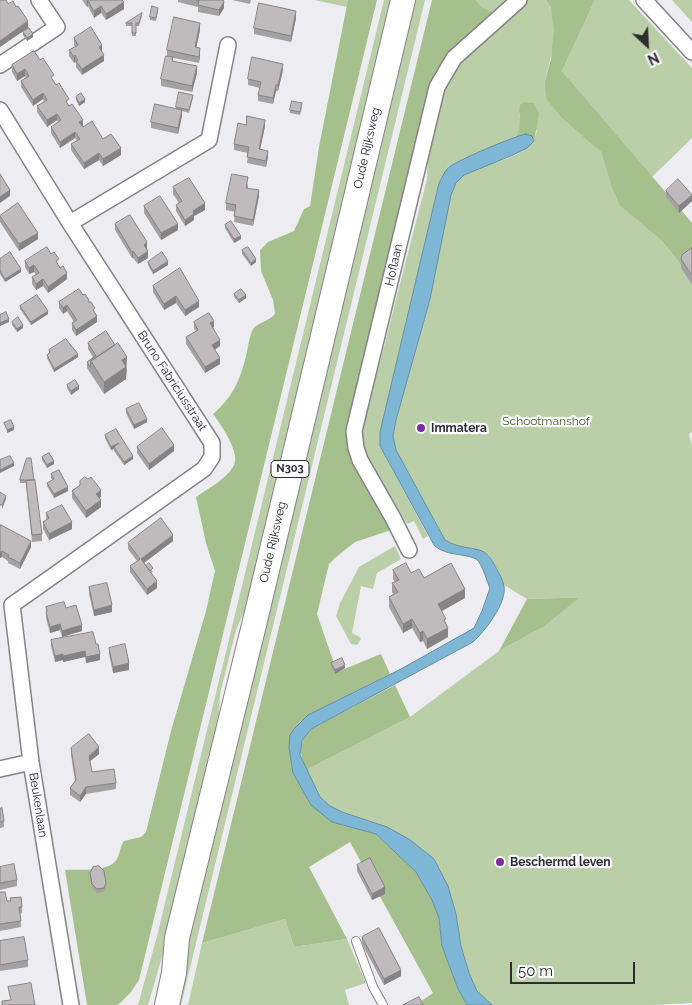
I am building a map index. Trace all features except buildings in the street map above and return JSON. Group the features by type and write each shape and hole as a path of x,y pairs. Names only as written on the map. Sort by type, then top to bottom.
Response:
{"main road":[{"name":"Oude Rijksweg","path":"167,1005 174,973 177,938 252,634 402,0"},
{"name":"Oude Rijksweg","path":"154,1005 164,968 177,938"}],"street":[{"path":"0,65 57,28 39,0"},
{"name":"Hoflaan","path":"408,550 393,518 360,460 354,431 437,87 454,58 519,0"},
{"path":"644,0 692,52"},
{"path":"70,223 209,140 228,45"},
{"name":"Bruno Fabriciusstraat","path":"0,110 70,223 212,443 212,457 204,469 6,602"},
{"name":"Beukenlaan","path":"6,602 71,1005"},
{"path":"0,769 31,762"}],"lane":[{"path":"356,941 373,987 383,1005"}],"green space":[{"path":"314,0 348,0 347,7"},
{"path":"348,0 377,0 139,980 131,992 118,1005 87,1005 65,870 93,869 107,866 117,859 124,841 141,837 146,832 171,731 206,611 215,571 206,543 196,497 230,472 235,461 233,447 213,414 225,402 238,381 253,329 275,314 273,300 261,271 260,250 268,242 294,231 304,209 310,206 319,147"},
{"path":"384,0 394,0 251,596 236,630 220,694 218,731 162,957 148,1005 138,1005 157,936"},
{"path":"416,0 425,0 181,1005 173,1005 229,762"},
{"path":"432,0 476,0 481,7 493,12 460,44 441,66 374,325 356,463 391,530 355,542 329,564 317,614 337,672 381,654 390,674 308,715 294,729 289,748 293,773 332,822 376,834 416,872 432,900 439,918 442,946 458,989 467,1005 419,1005 418,1003 433,993 350,842 309,867 347,939 294,947 285,919 202,943"},
{"path":"476,0 506,0 493,12 481,7"},
{"name":"Schootmanshof","path":"526,0 546,0 551,9 554,39 545,81 578,130 601,152 612,189 620,206 662,241 679,262 692,285 692,432 689,434 692,446 692,1003 653,1005 492,1005 477,991 469,973 461,946 456,914 409,839 387,827 330,806 320,797 306,770 410,717 499,651 543,627 560,598 527,599 504,585 489,555 454,545 445,540 396,450 393,436 430,299 452,192 457,182 472,170 516,155 532,141 537,131 519,113 521,128 516,137 455,163 447,168 439,183 380,432 380,446 428,536 423,539 414,521 407,524 367,457 360,440 427,179 428,148 442,91 450,74 471,51"},
{"path":"546,0 595,0 562,71 692,223 692,285 679,262 662,241 620,206 612,189 601,152 561,117 546,98 545,81 551,59 554,29 551,8"},
{"path":"595,0 629,0 692,68 692,138 652,177 562,71"},
{"path":"672,0 692,0 692,22"},
{"path":"524,102 534,103 539,114 534,141 532,136 516,137 520,125 520,105"},
{"path":"395,546 401,559 377,573 373,589 361,586 352,633 361,639 357,645 351,644 336,616 340,603 359,567"},
{"path":"579,598 543,627 499,651 527,599"},
{"path":"395,685 410,717 306,770 301,748 304,739 311,729"},
{"path":"285,919 294,947 347,939 366,983 345,990 349,1005 188,1005 202,943"}],"water":[{"path":"526,134 532,136 534,141 527,148 464,175 456,183 451,195 430,299 393,436 396,450 445,540 455,545 477,549 489,556 500,574 503,584 504,593 502,600 489,624 473,642 311,729 302,741 300,755 320,797 330,806 387,827 409,839 434,859 448,886 469,973 477,991 492,1005 467,1005 458,989 442,946 439,918 432,900 416,872 376,834 332,822 311,805 293,773 289,748 290,735 308,715 401,669 474,628 482,611 490,588 481,565 476,559 446,552 434,545 380,446 380,432 439,183 446,170 451,166 484,150"}],"place":[{"name":"Immatera","path":"421,428"},
{"name":"Beschermd leven","path":"500,862"}]}
